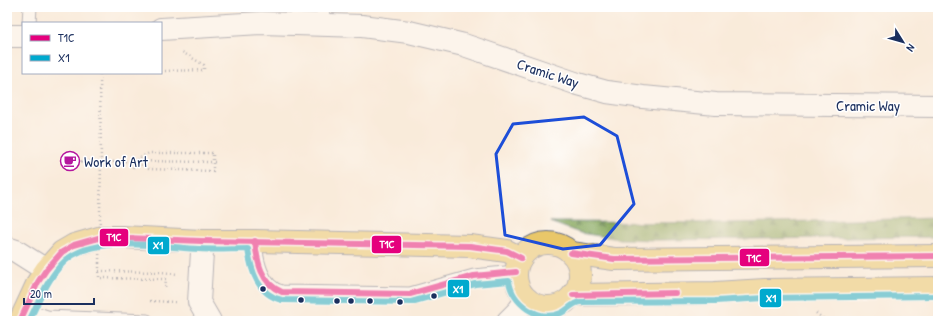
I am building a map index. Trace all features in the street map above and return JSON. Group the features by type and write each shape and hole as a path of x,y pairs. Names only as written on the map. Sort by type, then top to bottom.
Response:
{"main road":[{"path":"23,316 32,293 46,270 62,252 74,245 102,237 202,241 470,246 507,251 519,265"},
{"path":"548,243 564,247 577,260 580,274 578,288 565,302 556,306 545,307 535,304 527,299 520,291 517,282 519,265 530,249 539,244 548,243"},
{"path":"571,253 614,259 938,256"},
{"path":"573,295 715,293 765,290 938,288"}],"street":[{"name":"Cramic Way","path":"168,28 261,23 323,16 362,26 410,32 464,45 578,84 607,92 716,104 938,106"},
{"path":"7,36 22,36"},
{"path":"7,248 16,251 46,270"},
{"path":"202,252 199,302 210,321"},
{"path":"508,321 527,299"}],"lane":[{"path":"29,22 30,7"},
{"path":"255,241 256,255 265,279 273,289 282,292 410,294 519,265"},
{"path":"23,316 147,321"}],"path":[{"path":"162,72 204,70 204,65 176,48 168,28"},
{"path":"100,74 101,162 99,278 166,279 166,288 166,273"},
{"path":"149,153 213,153 214,162 213,171 149,169 134,161 149,153"},
{"path":"73,161 214,162"},
{"path":"134,161 134,168"},
{"path":"109,162 109,167"},
{"path":"99,271 161,272"}],"highlighted area":[{"path":"584,117 617,136 634,204 600,245 563,249 505,235 496,154 513,124"}],"green space":[{"path":"938,218 938,237 655,240 619,239 580,233 550,222 729,223"}],"transit line":[{"name":"T1C","path":"20,321 38,282 46,270 62,252 74,245 102,237 202,241 470,246 507,251 521,258"},
{"name":"T1C","path":"255,241 261,271 269,283 282,292 410,294 474,276 516,272"},
{"name":"X1","path":"29,321 40,297 54,274 65,261 77,253 93,247 129,244 205,249 248,249 251,266 257,281 267,293 282,300 411,302 475,284 509,281 515,297 521,303 535,313 544,315 561,313 580,302 715,301 765,298 938,296"},
{"name":"T1C","path":"571,253 614,259 938,256"},
{"name":"T1C","path":"573,295 675,293"}],"place":[{"name":"Work of Art","path":"70,161"}]}
